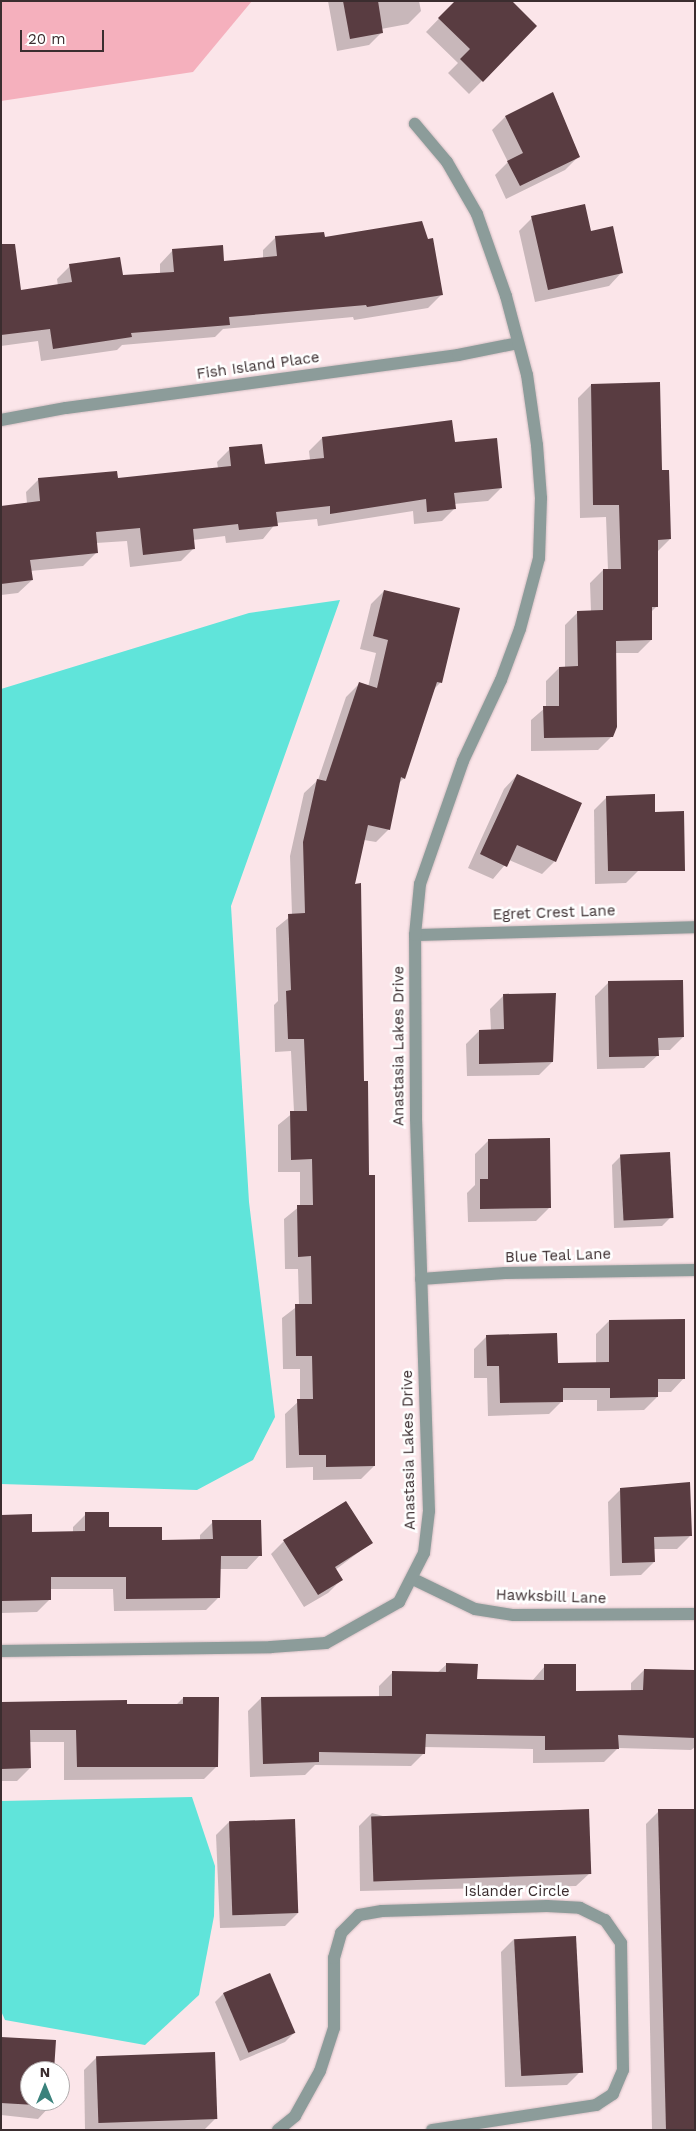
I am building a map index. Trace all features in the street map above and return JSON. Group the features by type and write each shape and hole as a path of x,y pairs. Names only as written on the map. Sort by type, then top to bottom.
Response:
{"street":[{"name":"Anastasia Lakes Drive","path":"1,1651 262,1648 326,1643 399,1602 413,1580 424,1553 429,1511 416,1118 415,935 420,884 463,761 501,680 520,629 538,558 540,498 537,445 527,375 477,214 447,162 415,124"},
{"name":"Fish Island Place","path":"1,420 76,407 458,356 518,344"},
{"name":"Egret Crest Lane","path":"415,935 695,927"},
{"name":"Blue Teal Lane","path":"421,1279 505,1273 695,1270"},
{"name":"Hawksbill Lane","path":"413,1580 475,1609 514,1615 695,1614"},
{"name":"Islander Circle","path":"278,2130 295,2116 320,2071 334,2028 334,1958 341,1933 359,1915 382,1911 547,1906 580,1908 604,1920 621,1943 624,2070 613,2094 596,2105 432,2130"}],"shaded area":[{"path":"1,1 252,1 193,72 1,101"}],"water":[{"path":"340,600 231,906 249,1202 275,1417 253,1460 197,1490 1,1484 1,689 249,613"},
{"path":"192,1797 215,1866 214,1916 199,1995 145,2045 5,2020 1,2011 1,1801"}],"building":[{"path":"343,1 378,1 383,33 350,39"},
{"path":"455,1 512,1 537,26 483,82 460,59 470,49 438,18"},
{"path":"553,92 580,157 520,186 507,161 523,153 505,116"},
{"path":"585,204 591,231 613,226 623,273 548,290 531,216"},
{"path":"422,221 428,239 433,238 443,295 367,307 366,305 229,317 230,325 131,333 132,337 53,349 50,329 1,335 1,244 15,244 21,290 72,282 69,264 120,257 123,275 174,272 172,249 223,245 224,261 277,256 275,236 324,232 325,237"},
{"path":"660,382 662,470 669,470 671,539 658,540 658,607 652,607 652,640 616,641 617,727 613,737 544,738 543,706 559,706 559,667 578,666 577,611 603,610 603,569 621,569 619,505 593,505 591,384"},
{"path":"452,420 455,442 497,438 502,488 454,493 456,509 427,512 426,499 330,514 330,506 276,512 278,526 239,530 238,524 193,529 195,549 143,555 140,528 96,532 98,553 30,560 33,580 1,584 1,506 40,501 38,478 117,471 118,478 231,466 229,447 262,444 265,464 324,458 322,437"},
{"path":"384,590 460,608 442,683 437,682 405,779 401,777 390,830 368,825 355,884 361,883 364,1081 368,1081 369,1175 375,1175 375,1466 326,1467 326,1455 299,1455 297,1399 313,1399 312,1356 296,1356 295,1304 312,1304 311,1256 298,1257 297,1205 313,1205 312,1159 291,1160 290,1111 307,1111 304,1039 288,1039 286,991 291,990 288,914 305,913 303,842 317,779 326,781 359,682 377,688 388,640 373,636"},
{"path":"517,774 582,803 556,862 517,845 507,867 480,854"},
{"path":"655,794 655,812 684,811 685,871 608,871 606,796"},
{"path":"683,980 684,1037 658,1038 659,1056 609,1057 608,981"},
{"path":"556,993 553,1062 479,1064 479,1030 504,1029 503,994"},
{"path":"550,1138 551,1208 480,1209 480,1179 488,1179 488,1139"},
{"path":"670,1152 673,1218 624,1221 620,1155"},
{"path":"685,1319 685,1379 658,1379 658,1397 610,1398 610,1388 563,1388 563,1402 500,1403 499,1366 487,1366 486,1335 557,1333 558,1363 609,1362 609,1320"},
{"path":"690,1482 692,1536 654,1537 655,1562 622,1563 620,1488"},
{"path":"346,1501 373,1543 335,1567 343,1580 318,1595 283,1540"},
{"path":"85,1512 109,1512 109,1527 162,1527 162,1540 213,1539 212,1520 261,1520 262,1556 221,1556 220,1598 126,1599 126,1577 51,1577 51,1600 1,1601 1,1515 32,1514 32,1532 85,1531"},
{"path":"446,1663 478,1664 477,1679 544,1680 544,1664 576,1664 576,1691 643,1690 644,1669 695,1670 695,1738 618,1735 619,1749 545,1750 545,1736 426,1734 425,1754 319,1752 319,1762 263,1764 261,1697 392,1696 392,1671 446,1672"},
{"path":"183,1697 219,1697 218,1767 77,1767 76,1730 30,1730 31,1768 1,1769 1,1702 127,1700 127,1704 183,1704"},
{"path":"589,1809 591,1874 373,1882 371,1817"},
{"path":"658,1809 695,1809 695,2130 666,2130"},
{"path":"295,1819 298,1913 232,1915 229,1821"},
{"path":"576,1936 583,2073 521,2076 514,1939"},
{"path":"270,1973 295,2033 248,2053 223,1993"},
{"path":"1,2037 56,2040 55,2061 20,2061 20,2104 1,2103"},
{"path":"215,2052 217,2119 98,2123 96,2056"}]}
